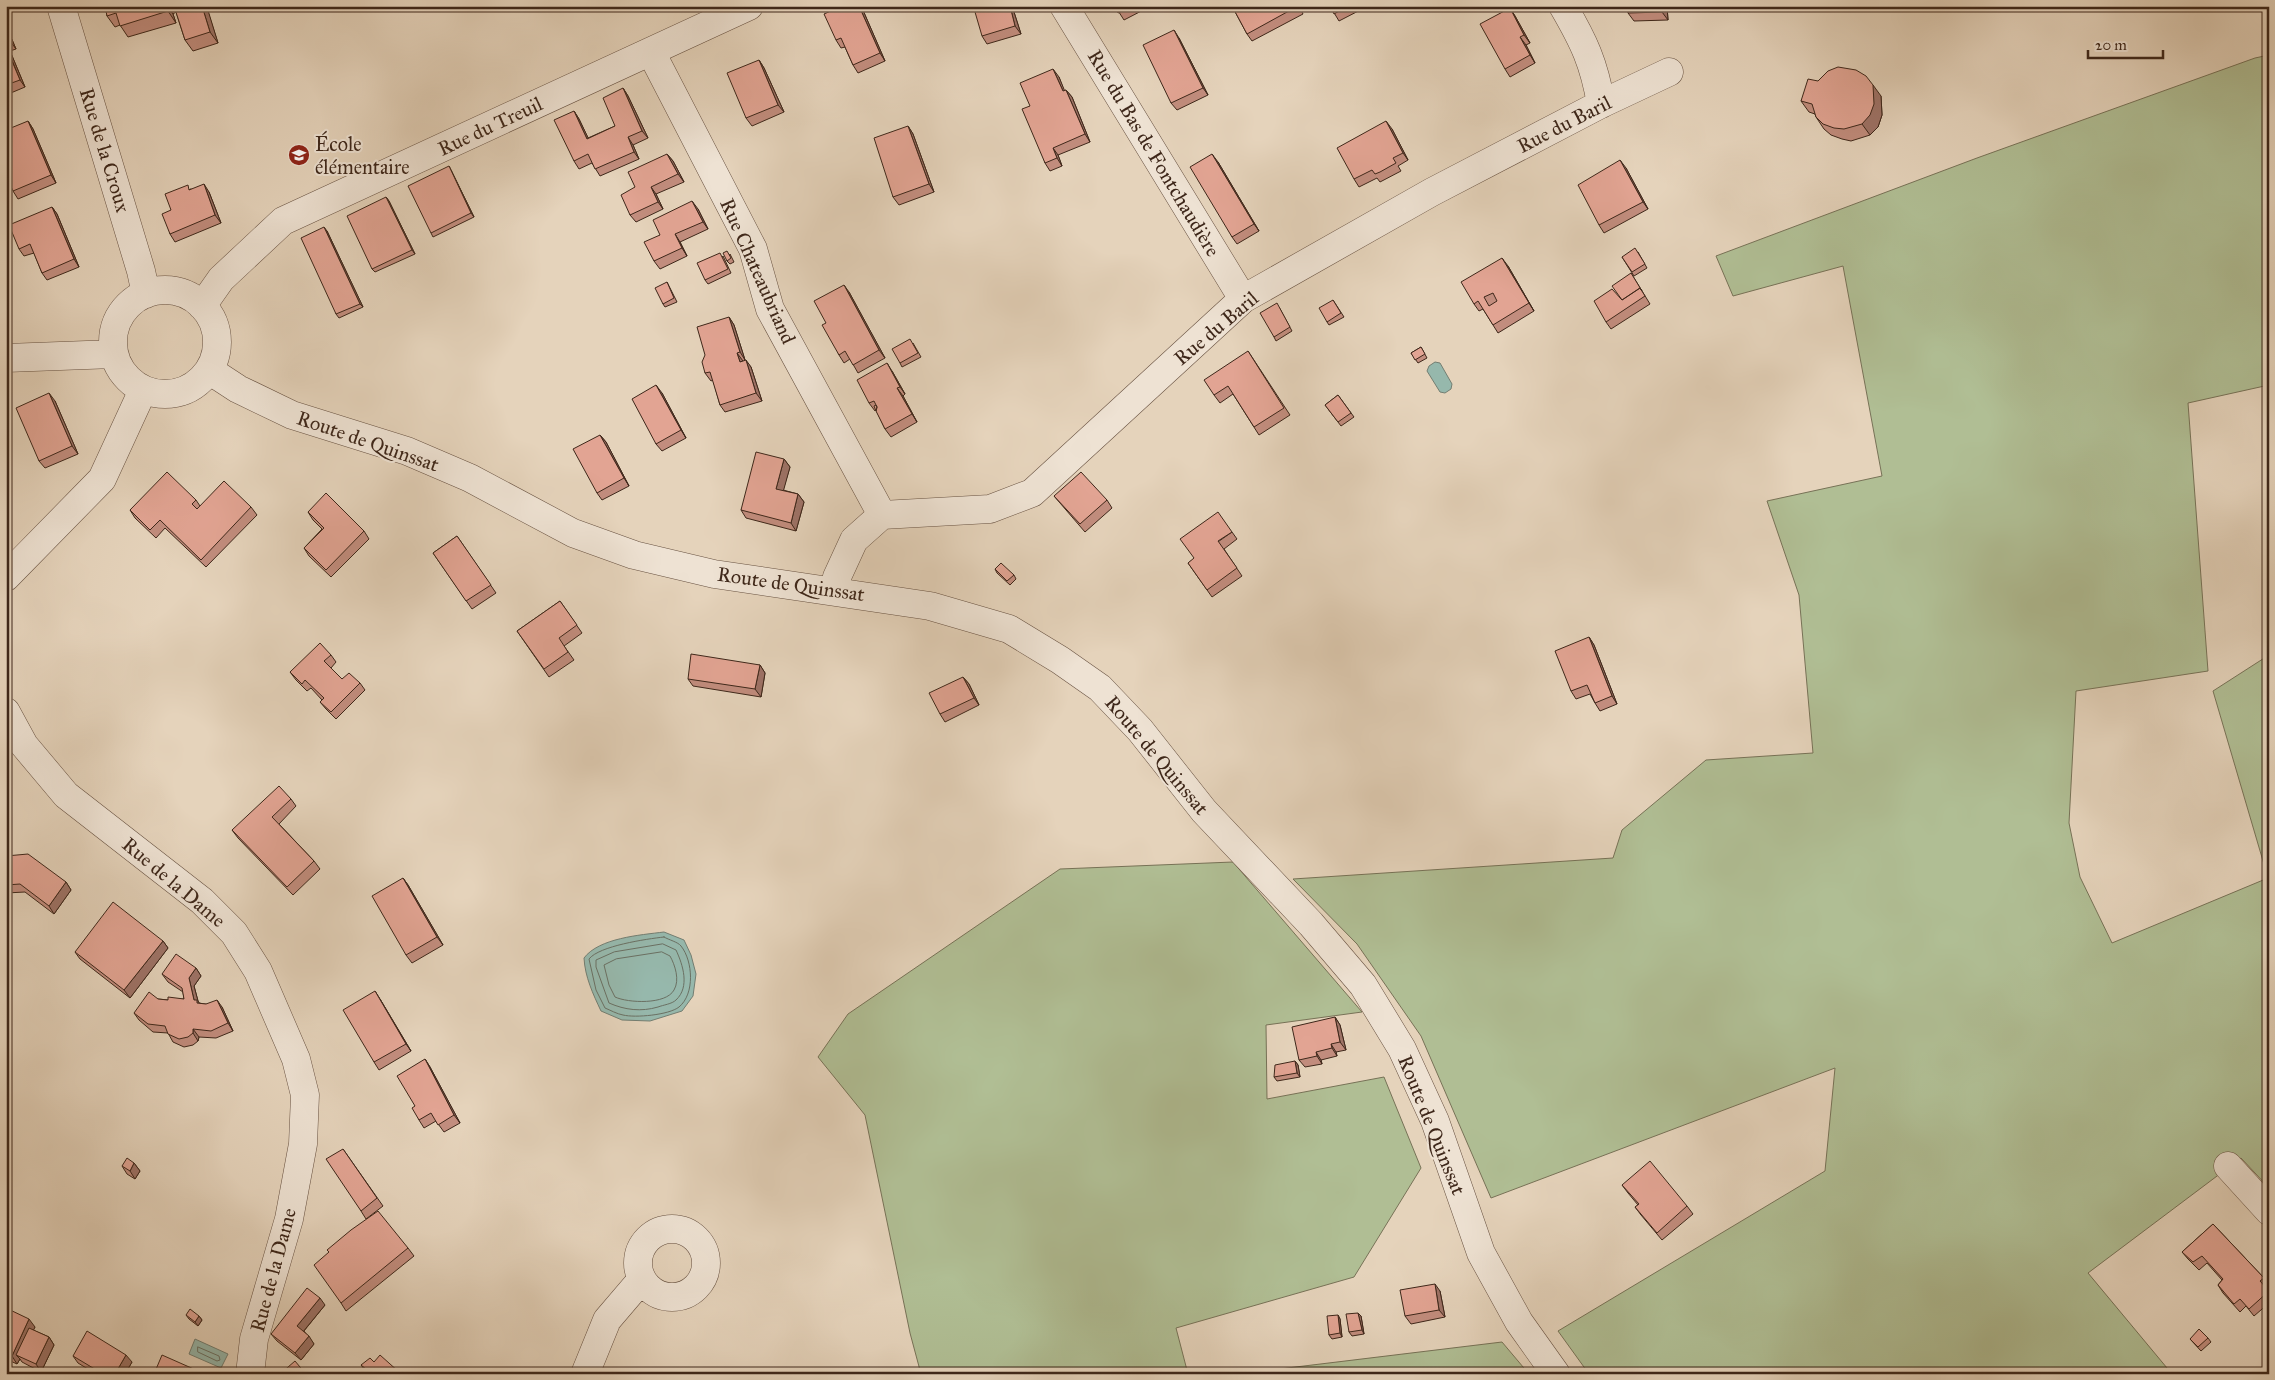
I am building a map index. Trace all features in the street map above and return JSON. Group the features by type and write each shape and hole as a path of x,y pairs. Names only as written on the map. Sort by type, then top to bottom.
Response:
{"street":[{"name":"Rue de la Croux","path":"61,6 142,271 146,294"},
{"name":"Rue du Treuil","path":"202,306 221,280 283,221 749,6"},
{"name":"Rue du Bas de Fontchaudière","path":"1064,6 1243,299"},
{"path":"1563,6 1581,36 1596,72 1602,104"},
{"name":"Rue Chateaubriand","path":"651,52 753,249 770,309 882,515"},
{"name":"Rue du Baril","path":"882,515 990,509 1032,492 1243,299 1432,192 1602,104 1669,72"},
{"path":"166,290 185,294 202,306 212,320 217,337 216,354 209,370 196,384 180,392 161,394 143,390 125,375 114,354 113,336 118,318 130,304 146,294 166,290"},
{"path":"6,358 114,354"},
{"name":"Route de Quinssat","path":"209,370 238,389 292,415 407,451 470,478 573,533 634,555 714,574 834,590 930,606 1008,629 1060,660 1100,688 1140,730 1204,811 1311,924 1363,985 1402,1049 1435,1121 1481,1253 1519,1322 1556,1374"},
{"path":"6,577 102,479 143,390"},
{"path":"834,590 837,577 854,540 882,515"},
{"name":"Rue de la Dame","path":"6,712 24,745 66,795 202,901 234,932 258,971 296,1059 305,1096 303,1144 289,1219 254,1339 250,1374"},
{"path":"2228,1166 2269,1211"},
{"path":"585,1374 607,1320 642,1279"}],"green space":[{"path":"2269,55 2269,385 2188,403 2208,671 2076,691 2069,823 2080,877 2112,943 2268,878 2213,691 2269,655 2269,1188 2241,1158 2088,1273 2172,1374 1589,1374 1558,1331 1825,1171 1835,1068 1491,1198 1421,1036 1357,944 1293,879 1613,858 1622,830 1706,760 1813,753 1799,595 1767,501 1882,476 1843,266 1733,296 1716,256 1977,158 2255,58"},
{"path":"1233,862 1362,1012 1266,1025 1267,1099 1384,1077 1421,1168 1354,1277 1176,1328 1188,1374 921,1374 910,1333 865,1115 818,1057 848,1014 1060,869"},
{"path":"1502,1342 1529,1374 1238,1374"}],"water":[{"path":"1435,362 1440,363 1452,384 1451,389 1445,393 1440,392 1427,371 1429,366"},
{"path":"664,932 684,940 691,955 696,974 693,996 682,1011 650,1021 622,1020 601,1011 592,992 584,958 599,946 610,942 632,936"},
{"path":"195,1339 228,1354 221,1368 189,1354"}],"building":[{"path":"105,6 166,6 168,11 120,26 116,13 107,16"},
{"path":"174,6 202,6 210,32 185,40"},
{"path":"842,6 859,6 880,53 853,65 841,38 836,40 824,14"},
{"path":"971,6 1010,6 1015,26 982,36 975,12"},
{"path":"1115,6 1131,6 1118,13"},
{"path":"1232,6 1298,6 1247,34"},
{"path":"1330,6 1348,6 1334,14"},
{"path":"1628,6 1662,6 1662,12 1628,13"},
{"path":"1510,8 1524,35 1520,37 1530,55 1505,69 1480,24"},
{"path":"1174,30 1203,88 1171,103 1143,45"},
{"path":"6,31 10,41 6,43"},
{"path":"6,47 20,80 6,85"},
{"path":"759,60 778,105 746,118 727,73"},
{"path":"1838,67 1856,70 1866,76 1873,85 1874,104 1870,115 1862,124 1844,129 1823,124 1816,117 1812,104 1801,101 1808,79 1818,81 1828,71"},
{"path":"1053,69 1063,91 1066,90 1085,134 1053,148 1057,158 1045,163 1022,109 1030,106 1020,83"},
{"path":"623,88 642,131 628,137 634,152 595,169 588,154 574,161 554,120 574,111 587,139 615,126 603,98"},
{"path":"28,121 51,175 13,191 6,175 6,130"},
{"path":"1386,121 1403,153 1393,158 1396,163 1380,172 1375,174 1372,170 1354,179 1337,148"},
{"path":"908,126 929,184 893,197 874,138"},
{"path":"667,154 678,174 651,187 658,202 630,215 621,195 635,187 628,172"},
{"path":"1212,154 1254,224 1232,237 1190,167"},
{"path":"1620,160 1643,202 1599,225 1578,185"},
{"path":"449,166 471,213 431,233 408,186"},
{"path":"204,184 215,215 170,234 162,214 171,210 165,194 188,185 189,190"},
{"path":"386,197 412,250 372,269 347,216"},
{"path":"692,201 703,222 675,234 682,248 654,261 644,242 660,235 653,220"},
{"path":"52,207 74,259 42,273 30,244 19,249 9,225"},
{"path":"324,227 360,304 336,314 301,238"},
{"path":"1635,248 1645,264 1632,272 1622,257"},
{"path":"727,251 731,258 727,261 723,253"},
{"path":"720,253 728,269 705,280 697,263"},
{"path":"1502,258 1529,303 1493,325 1478,301 1474,304 1461,282","holes":["1493,293 1497,301 1489,306 1484,297"]},
{"path":"1631,273 1642,291 1640,288 1622,300 1612,286"},
{"path":"667,282 674,298 663,304 655,288"},
{"path":"844,285 879,350 853,365 845,351 839,355 822,325 826,323 814,301"},
{"path":"1640,288 1645,296 1606,322 1594,301 1612,289 1622,300"},
{"path":"1333,300 1341,313 1327,322 1319,308"},
{"path":"1277,303 1290,327 1274,337 1260,313"},
{"path":"729,317 740,352 737,353 740,362 746,360 756,393 720,405 710,372 705,373 702,362 705,355 697,327"},
{"path":"910,339 918,353 900,363 892,349"},
{"path":"1421,347 1425,354 1415,360 1411,353"},
{"path":"1248,351 1284,408 1254,427 1228,386 1214,395 1204,380"},
{"path":"887,363 900,387 897,388 912,414 885,429 876,411 877,407 874,401 869,403 857,380"},
{"path":"656,385 681,430 656,444 632,399"},
{"path":"49,393 72,446 39,461 16,408"},
{"path":"1338,395 1351,413 1338,422 1325,405"},
{"path":"600,435 624,478 597,493 573,449"},
{"path":"756,452 784,459 776,489 798,494 791,523 741,510"},
{"path":"167,472 196,500 192,504 197,509 224,481 251,507 201,560 160,520 150,530 130,510"},
{"path":"1081,472 1107,500 1080,524 1054,496"},
{"path":"326,493 364,531 326,570 304,548 324,528 308,512"},
{"path":"1218,512 1232,532 1218,541 1237,568 1207,590 1188,563 1194,558 1180,539"},
{"path":"457,536 491,585 466,601 433,553"},
{"path":"1001,563 1014,575 1007,581 995,569"},
{"path":"560,601 577,625 559,638 568,652 544,669 517,631"},
{"path":"1589,637 1612,696 1595,703 1587,685 1571,691 1555,651"},
{"path":"320,643 331,655 324,661 342,679 349,673 360,683 331,712 320,702 324,698 305,680 302,684 290,672"},
{"path":"691,654 760,665 755,689 688,679"},
{"path":"963,677 974,698 940,714 929,693"},
{"path":"279,786 291,799 272,817 314,861 287,887 232,830"},
{"path":"28,854 66,882 49,906 20,884 6,885 6,856"},
{"path":"403,878 437,937 406,955 372,896"},
{"path":"113,902 163,941 124,990 75,952"},
{"path":"176,954 196,968 189,978 194,1000 197,1000 197,1003 206,1004 217,1000 228,1023 211,1031 193,1029 193,1033 188,1037 179,1039 168,1034 165,1026 148,1024 134,1013 149,992 158,999 168,1000 168,997 184,999 182,988 162,974"},
{"path":"375,991 406,1044 374,1062 343,1010"},
{"path":"1335,1017 1340,1042 1331,1044 1332,1048 1316,1052 1317,1056 1299,1060 1292,1027"},
{"path":"425,1059 454,1115 438,1125 431,1113 419,1120 412,1108 415,1106 397,1076"},
{"path":"1295,1061 1297,1073 1274,1077 1275,1065"},
{"path":"343,1149 377,1198 361,1211 326,1159"},
{"path":"127,1158 134,1163 130,1171 122,1166"},
{"path":"1650,1161 1687,1206 1657,1233 1635,1207 1639,1204 1622,1185"},
{"path":"378,1211 408,1248 341,1303 314,1265 329,1252 327,1250"},
{"path":"2213,1224 2264,1278 2260,1281 2269,1291 2249,1309 2240,1299 2234,1304 2218,1285 2223,1279 2202,1256 2193,1262 2182,1252"},
{"path":"1435,1284 1439,1310 1405,1316 1400,1290"},
{"path":"307,1288 320,1298 297,1326 309,1336 295,1353 271,1334"},
{"path":"6,1308 29,1319 12,1356 6,1354"},
{"path":"190,1309 199,1316 195,1322 186,1315"},
{"path":"1358,1313 1362,1330 1349,1332 1346,1314"},
{"path":"1338,1315 1340,1333 1329,1335 1327,1316"},
{"path":"29,1328 49,1337 36,1364 16,1355"},
{"path":"2199,1329 2208,1338 2198,1347 2190,1339"},
{"path":"87,1331 126,1355 115,1374 103,1374 73,1356"},
{"path":"162,1355 205,1374 154,1374"},
{"path":"380,1355 399,1372 398,1374 372,1374 361,1365 370,1358 374,1362"},
{"path":"295,1361 304,1374 280,1374"}],"place":[{"name":"École élémentaire","path":"299,155"}]}
